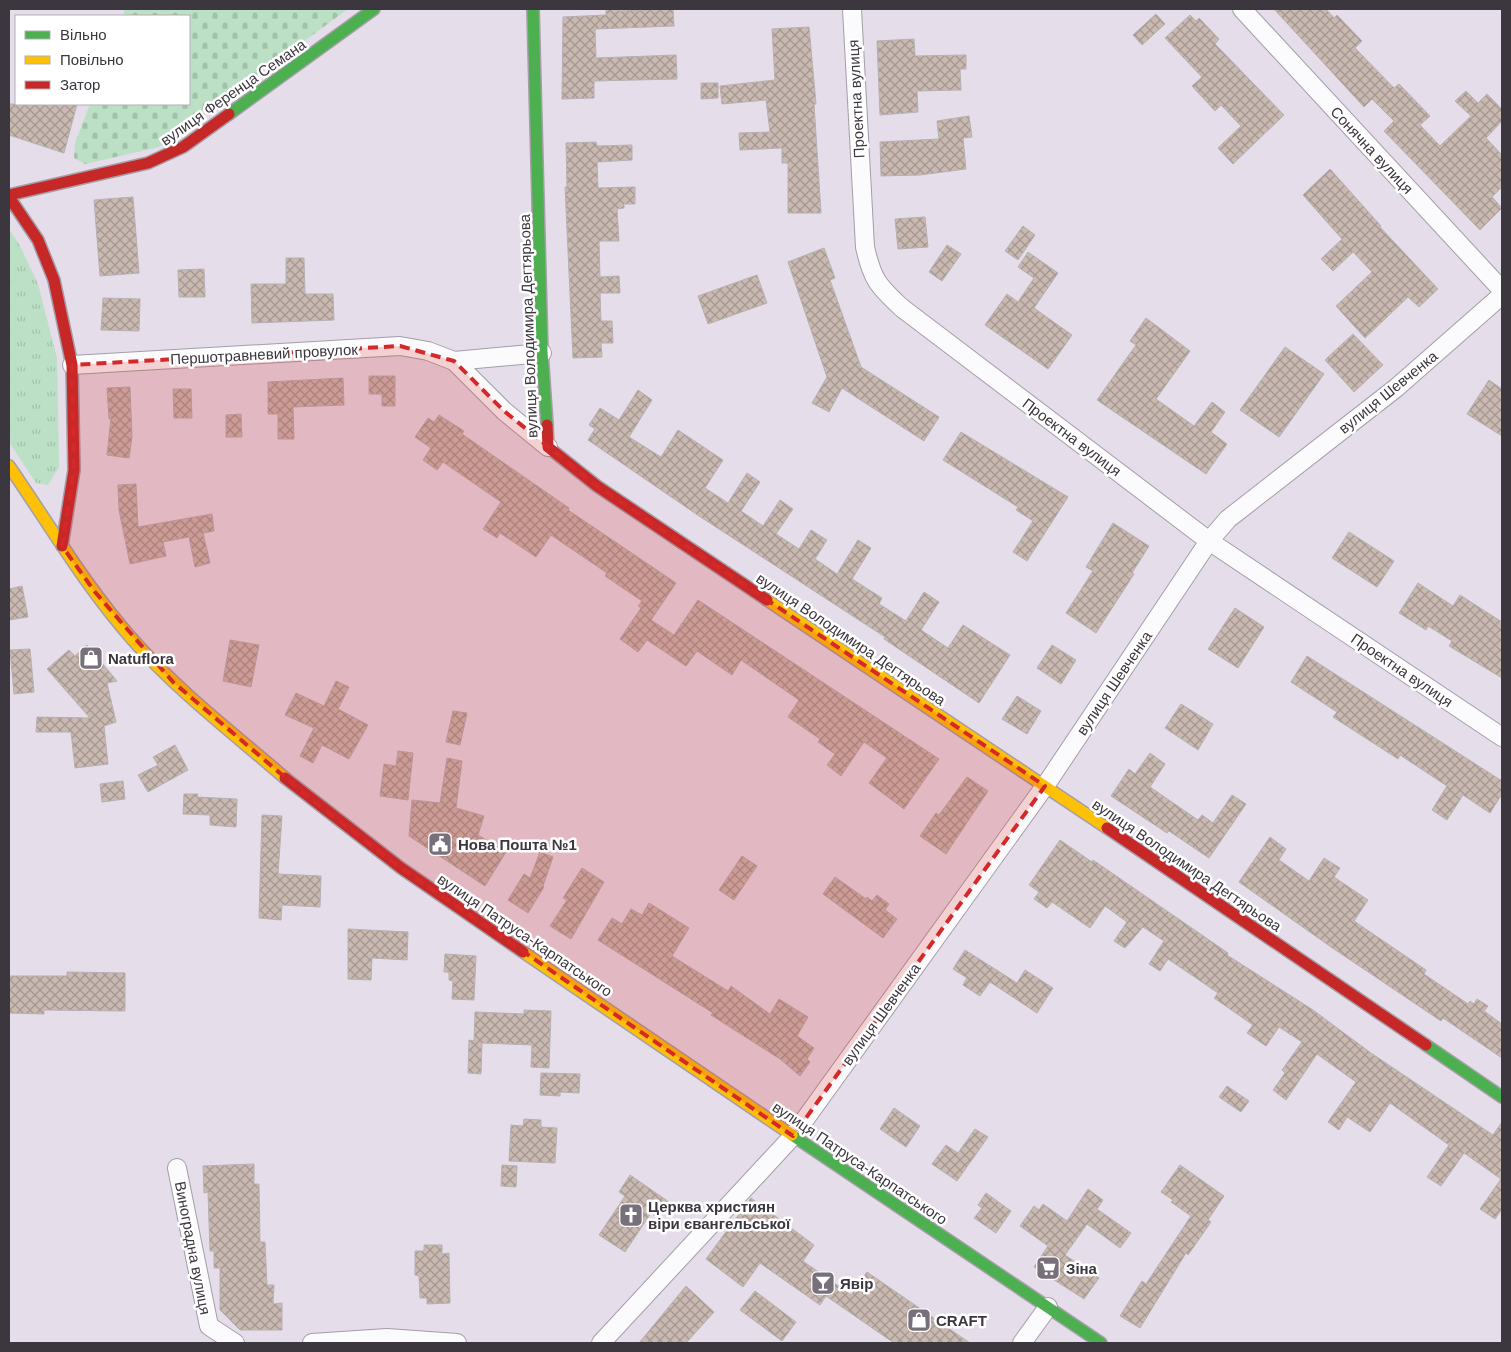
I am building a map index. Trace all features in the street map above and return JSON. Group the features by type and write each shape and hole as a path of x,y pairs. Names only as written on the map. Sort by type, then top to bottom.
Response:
{"street":[{"name":"вулиця Ференца Семана","path":"9,196 164,158 183,147 374,9"},
{"name":"вулиця Володимира Дегтярьова","path":"533,9 542,353 548,447 605,492 1045,786 1502,1097"},
{"name":"Проектна вулиця","path":"852,9 864,247 870,270 880,289 902,308 1209,541 1502,737"},
{"name":"Сонячна вулиця","path":"1242,9 1502,290"},
{"path":"9,196 38,240 54,280 72,365 74,470 62,546"},
{"name":"вулиця Шевченка","path":"601,1343 793,1136 1045,786 1209,541 1228,520 1396,388 1502,295"},
{"name":"Першотравневий провулок","path":"72,365 400,346 428,351 454,360 542,353"},
{"name":"Першотравневий провулок","path":"454,360 504,410 548,447"},
{"name":"вулиця Патруса-Карпатського","path":"9,466 62,546 132,639 173,682 308,797 402,868 793,1136 1101,1343"},
{"name":"Виноградна вулиця","path":"177,1168 209,1326 235,1343"},
{"path":"1022,1343 1048,1307"},
{"path":"312,1343 387,1338 457,1343"}],"highlighted area":[{"path":"400,346 454,361 504,411 597,486 1045,786 793,1136 401,868 308,797 173,682 95,592 62,546 74,470 72,365"}],"green space":[{"path":"125,9 348,9 159,147 85,164 74,158 75,143 90,105 190,105 190,15 123,15"},
{"path":"9,229 20,246 38,284 57,358 59,467 48,485 36,483 9,442"}],"building":[{"path":"606,9 619,9 619,11 673,9 674,26 595,29 596,58 676,55 677,79 594,81 594,98 562,99 563,17 606,15"},
{"path":"1274,9 1326,9 1334,18 1337,15 1362,41 1355,48 1394,88 1399,84 1430,116 1420,125 1440,146 1471,116 1455,101 1466,91 1478,103 1487,94 1502,109 1502,121 1486,138 1502,155 1502,187 1492,197 1502,208 1480,230 1384,131 1394,121 1372,99 1364,107"},
{"path":"1156,14 1165,24 1142,45 1133,35"},
{"path":"1190,15 1196,21 1199,18 1219,39 1215,44 1284,115 1233,164 1218,148 1241,126 1221,105 1215,111 1192,86 1202,77 1165,38"},
{"path":"809,27 816,104 814,104 821,213 788,213 788,163 782,163 782,148 740,150 739,133 770,132 766,100 722,104 720,86 775,80 772,29"},
{"path":"914,39 915,56 966,55 966,69 960,69 961,90 917,91 918,112 880,115 877,41"},
{"path":"701,83 718,83 718,98 701,99"},
{"path":"9,104 77,105 64,153 9,135"},
{"path":"969,116 972,137 963,138 966,169 920,175 881,176 880,142 939,139 937,121"},
{"path":"596,142 597,146 632,145 632,160 597,162 598,188 635,187 635,204 624,204 624,208 617,209 619,241 599,241 600,277 619,276 620,293 600,293 601,321 612,321 613,343 601,343 602,357 573,358 565,187 567,187 566,143"},
{"path":"1330,169 1380,227 1438,289 1419,307 1408,297 1365,338 1336,306 1372,272 1353,252 1333,271 1321,259 1342,239 1303,195"},
{"path":"133,197 139,273 100,276 94,200"},
{"path":"925,217 928,247 898,249 895,219"},
{"path":"1023,226 1035,235 1018,260 1005,251"},
{"path":"947,245 961,254 942,281 929,272"},
{"path":"824,248 835,278 830,280 861,367 939,417 924,441 842,388 829,412 812,403 827,377 788,262"},
{"path":"1028,252 1058,273 1034,308 1072,335 1048,369 985,325 1007,294 1018,302 1034,278 1018,267"},
{"path":"286,258 304,258 305,294 333,294 334,320 252,323 251,284 286,284"},
{"path":"204,269 205,297 179,297 178,270"},
{"path":"757,275 767,303 708,324 698,296"},
{"path":"103,298 140,299 139,331 101,330"},
{"path":"1146,318 1190,351 1156,399 1194,426 1212,402 1225,412 1211,432 1227,444 1206,474 1097,400 1136,345 1130,341"},
{"path":"1353,334 1383,365 1354,392 1325,360"},
{"path":"1285,347 1324,374 1279,437 1240,410"},
{"path":"369,376 395,376 395,406 382,406 382,394 369,394"},
{"path":"343,378 344,405 293,407 294,439 278,439 278,414 268,414 268,382"},
{"path":"1489,380 1502,389 1502,436 1467,414"},
{"path":"130,387 132,437 129,458 107,455 111,418 109,419 107,388"},
{"path":"173,389 191,389 192,418 174,418"},
{"path":"638,390 652,400 629,437 661,457 678,430 723,460 705,488 728,503 747,473 760,482 741,511 763,526 780,500 793,509 776,534 799,549 811,530 827,540 815,559 837,574 858,540 871,548 852,579 882,598 879,604 906,621 924,592 939,602 921,630 948,648 963,625 1010,655 979,703 884,639 885,637 699,516 588,440 595,429 589,425 600,408 619,420"},
{"path":"241,414 242,437 226,437 226,415"},
{"path":"439,415 464,431 462,434 569,508 568,510 676,583 651,620 674,635 698,600 939,759 904,809 869,783 887,758 864,742 841,776 827,765 835,754 818,742 820,739 788,717 799,700 741,660 732,675 697,651 686,666 647,640 638,652 620,639 641,608 638,606 642,601 605,576 607,573 551,535 536,557 500,533 497,538 483,529 501,502 443,462 437,470 423,460 431,448 415,437 428,418 434,422"},
{"path":"961,432 1068,497 1027,561 1013,552 1033,521 1016,510 1018,507 943,460"},
{"path":"136,484 138,527 212,514 214,531 203,533 210,563 195,567 189,537 163,542 166,556 130,564 119,510 118,485"},
{"path":"1113,523 1149,546 1132,573 1134,574 1096,633 1066,613 1093,571 1086,567"},
{"path":"1349,532 1394,561 1377,587 1332,558"},
{"path":"1418,583 1453,606 1460,595 1502,622 1502,678 1449,646 1452,641 1428,626 1426,630 1399,613"},
{"path":"22,586 28,617 9,620 9,589"},
{"path":"1235,608 1264,627 1238,668 1208,649"},
{"path":"230,640 259,645 251,687 223,681"},
{"path":"87,645 117,681 107,683 116,722 104,726 108,764 75,768 71,732 36,732 37,717 90,718 47,669 69,650 75,656"},
{"path":"1052,645 1076,660 1061,684 1037,668"},
{"path":"30,649 34,692 14,694 10,650"},
{"path":"1307,656 1502,781 1502,794 1490,813 1463,795 1447,820 1432,810 1447,786 1400,755 1398,759 1333,717 1337,712 1291,682"},
{"path":"336,681 349,687 338,709 368,725 349,759 322,745 313,763 300,756 314,728 285,715 296,693 324,706"},
{"path":"1017,696 1041,711 1027,734 1002,719"},
{"path":"1181,704 1213,724 1198,750 1165,728"},
{"path":"453,711 467,713 460,745 446,742"},
{"path":"175,745 188,770 148,792 138,775 158,765 153,757"},
{"path":"398,751 413,753 408,800 380,796 384,764 396,766"},
{"path":"1150,753 1165,764 1150,787 1198,820 1202,815 1213,823 1232,795 1246,804 1209,858 1111,796 1129,769 1135,774"},
{"path":"447,758 462,761 456,808 484,816 478,835 506,852 485,886 409,836 412,800 440,803"},
{"path":"967,777 988,791 946,854 920,836 936,813 939,815"},
{"path":"123,781 125,799 102,802 100,784"},
{"path":"184,794 198,794 197,797 237,799 236,827 210,825 210,815 183,814"},
{"path":"262,815 282,816 278,874 321,876 320,907 282,905 281,920 259,918"},
{"path":"1270,837 1286,849 1279,860 1309,881 1324,858 1340,868 1334,877 1368,900 1354,921 1426,970 1424,974 1468,1004 1470,1001 1474,1004 1477,999 1488,1006 1484,1011 1502,1024 1502,1058 1443,1018 1441,1021 1239,882"},
{"path":"1060,840 1092,862 1093,860 1228,953 1227,955 1313,1010 1371,1053 1493,1135 1502,1122 1502,1209 1495,1219 1480,1209 1501,1179 1464,1153 1441,1186 1427,1177 1449,1145 1390,1103 1370,1132 1347,1117 1339,1130 1328,1122 1356,1082 1317,1054 1286,1100 1273,1090 1285,1073 1282,1070 1302,1042 1279,1027 1266,1046 1247,1033 1253,1025 1214,998 1218,993 1168,959 1160,971 1149,964 1164,941 1143,927 1125,948 1114,941 1127,922 1105,906 1090,928 1052,902 1047,908 1034,899 1039,892 1029,885"},
{"path":"540,852 553,857 544,887 528,913 508,900 524,874 530,878"},
{"path":"742,856 757,866 734,900 719,890"},
{"path":"582,868 604,882 571,939 550,926 567,900 563,898"},
{"path":"835,877 866,899 867,897 872,901 877,895 889,904 885,910 897,919 883,938 823,894"},
{"path":"649,903 689,928 672,956 728,991 731,986 770,1014 779,999 808,1017 797,1036 814,1048 807,1059 810,1062 800,1076 780,1059 711,1015 713,1013 598,940 612,918 622,924 631,909 642,915"},
{"path":"348,929 408,932 407,960 372,958 371,980 348,979"},
{"path":"965,950 1017,983 1025,970 1053,988 1037,1013 990,982 980,996 963,985 967,978 953,969"},
{"path":"445,954 476,956 474,1000 452,999 453,981 449,980 449,972 444,972"},
{"path":"67,972 125,973 125,1011 44,1010 44,1014 9,1013 9,976 67,976"},
{"path":"524,1010 551,1011 549,1068 531,1067 532,1045 482,1043 481,1074 468,1073 469,1040 474,1041 475,1012 524,1014"},
{"path":"541,1073 580,1074 579,1093 560,1092 560,1096 540,1095"},
{"path":"1227,1086 1249,1101 1241,1112 1219,1097"},
{"path":"894,1108 920,1126 906,1147 880,1129"},
{"path":"524,1119 541,1120 541,1127 557,1128 555,1163 509,1161 511,1125 523,1126"},
{"path":"975,1129 988,1137 957,1181 932,1164 946,1145 958,1153"},
{"path":"254,1164 254,1184 259,1184 260,1242 265,1242 267,1285 274,1285 273,1304 282,1303 282,1330 240,1330 220,1310 220,1268 214,1268 214,1251 210,1251 208,1192 204,1193 203,1166"},
{"path":"502,1165 517,1166 516,1187 501,1186"},
{"path":"1180,1165 1224,1196 1208,1220 1211,1222 1188,1255 1186,1253 1140,1328 1120,1316 1142,1281 1146,1284 1191,1216 1171,1202 1173,1200 1161,1192"},
{"name":"Церква християн віри євангельської","path":"630,1175 669,1202 658,1218 651,1213 625,1252 599,1235 625,1196 619,1192"},
{"path":"1088,1189 1103,1200 1097,1209 1131,1233 1120,1248 1087,1224 1065,1255 1099,1278 1084,1299 1034,1267 1048,1246 1020,1226 1034,1206 1039,1210 1043,1204 1067,1221"},
{"path":"986,1193 1011,1211 996,1233 974,1218 982,1208 978,1205"},
{"path":"751,1198 814,1245 803,1261 851,1295 867,1272 970,1343 894,1343 826,1296 820,1305 760,1263 743,1287 706,1259"},
{"path":"424,1245 442,1245 442,1254 449,1253 450,1303 427,1304 427,1298 420,1298 419,1276 415,1275 415,1251 424,1251"},
{"path":"686,1286 714,1312 686,1343 639,1343"},
{"path":"755,1291 796,1322 782,1341 740,1310"}],"traffic: fast":[{"path":"229,114 374,9"},
{"path":"533,9 542,353 547,425"},
{"path":"1426,1045 1502,1097"},
{"path":"792,1135 1101,1343"}],"traffic: slow":[{"path":"9,466 99,599 133,640 168,677 285,778"},
{"path":"767,600 1107,828"},
{"path":"523,952 792,1135"}],"traffic: jam":[{"path":"9,195 148,163 183,147 229,114"},
{"path":"9,197 38,240 54,280 72,365 74,470 62,546"},
{"path":"547,425 548,447 597,486 767,600"},
{"path":"285,778 401,868 523,952"},
{"path":"1107,828 1426,1045"}],"place":[{"name":"Natuflora","path":"91,658"},
{"name":"Нова Пошта №1","path":"440,844"},
{"name":"Церква християн віри євангельської","path":"631,1215"},
{"name":"Зіна","path":"1048,1268"},
{"name":"Явір","path":"823,1283"},
{"name":"CRAFT","path":"919,1320"}]}
